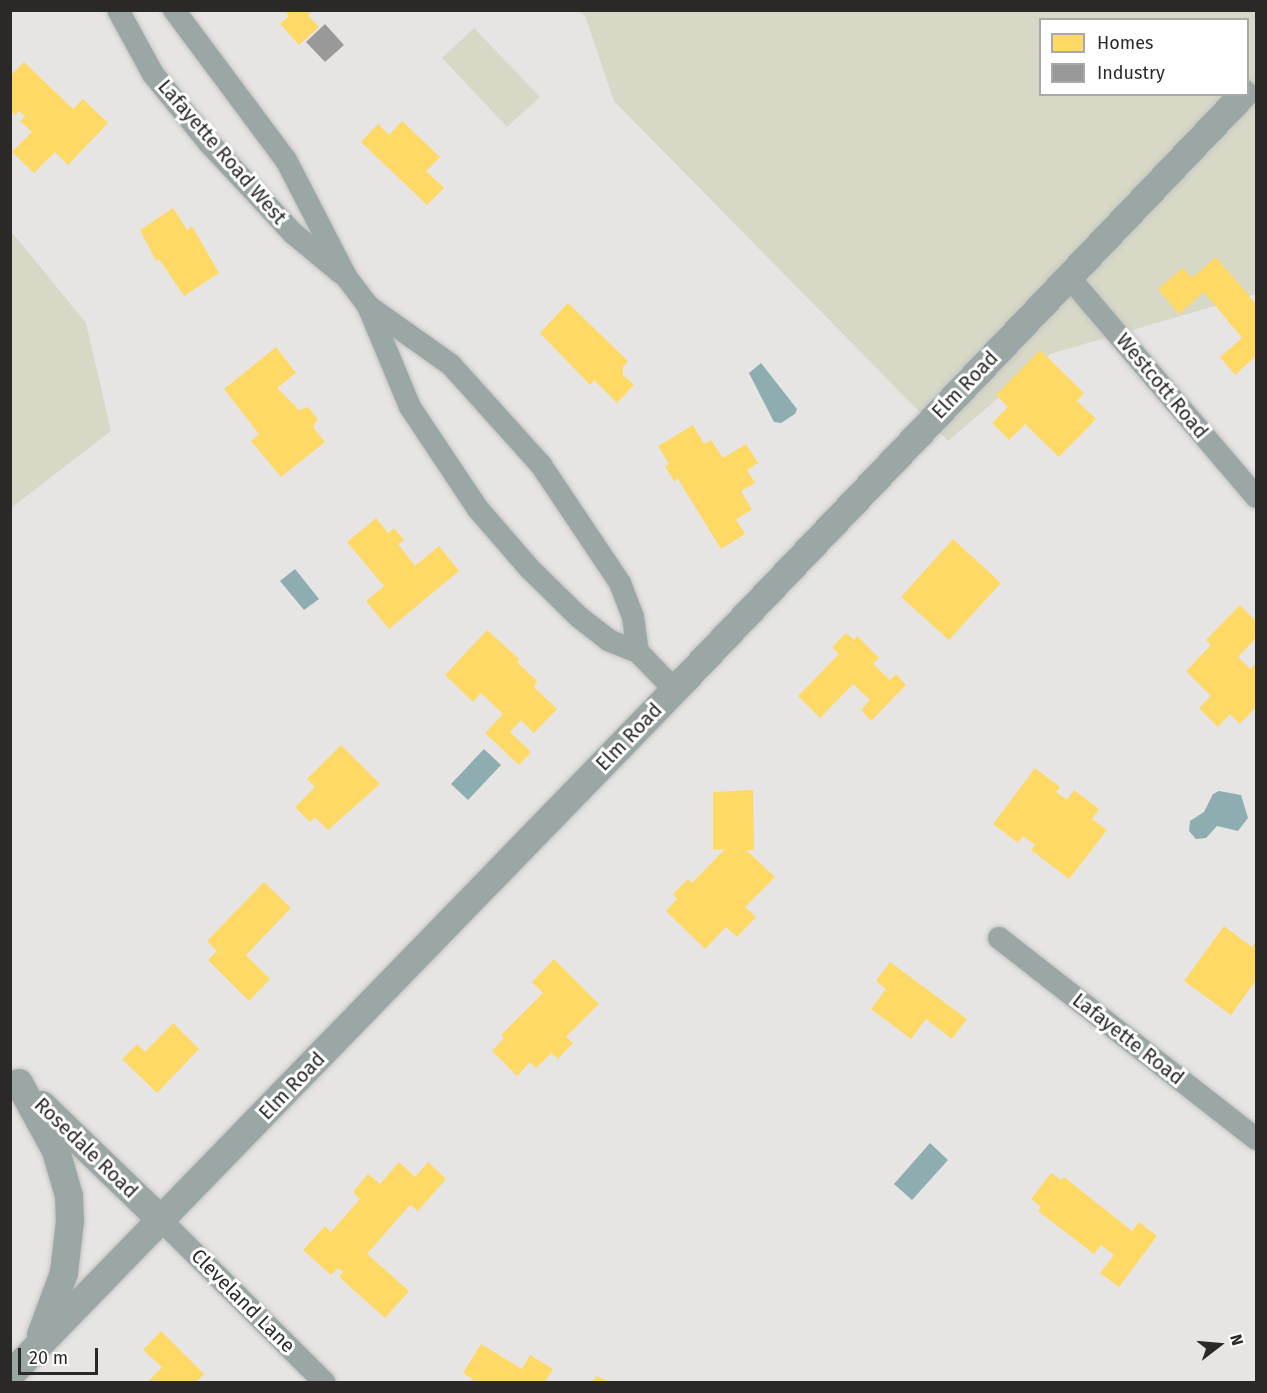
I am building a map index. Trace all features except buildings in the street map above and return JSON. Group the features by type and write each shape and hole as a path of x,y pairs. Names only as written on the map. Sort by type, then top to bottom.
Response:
{"street":[{"name":"Lafayette Road West","path":"118,10 153,74 209,143 294,234 347,278"},
{"name":"Lafayette Road West","path":"174,10 286,160 347,278 368,306 410,407 478,509 530,569 579,617 608,640 638,652 675,690"},
{"name":"Elm Road","path":"10,1375 675,690 1242,96"},
{"name":"Westcott Road","path":"1068,276 1257,496"},
{"name":"Lafayette Road West","path":"368,306 451,365 541,465 620,583 633,617 638,652"},
{"name":"Lafayette Road","path":"999,938 1257,1139"},
{"name":"Rosedale Road","path":"15,1079 161,1220"},
{"path":"15,1079 56,1151 66,1185 70,1221 64,1273 35,1349"},
{"name":"Cleveland Lane","path":"161,1220 324,1383"}],"green space":[{"path":"579,11 1256,11 1256,294 1050,354 948,441 614,101 585,16"},
{"path":"474,28 540,97 507,127 442,58"},
{"path":"11,231 86,323 111,431 11,508"}],"water":[{"path":"761,363 797,409 795,414 781,423 774,422 749,373"},
{"path":"295,569 319,599 304,610 280,581"},
{"path":"484,749 501,765 468,800 451,784"},
{"path":"1219,791 1241,795 1248,818 1238,831 1217,826 1206,838 1196,839 1189,831 1190,821 1204,812 1213,794"},
{"path":"930,1143 948,1160 912,1200 894,1184"}]}
